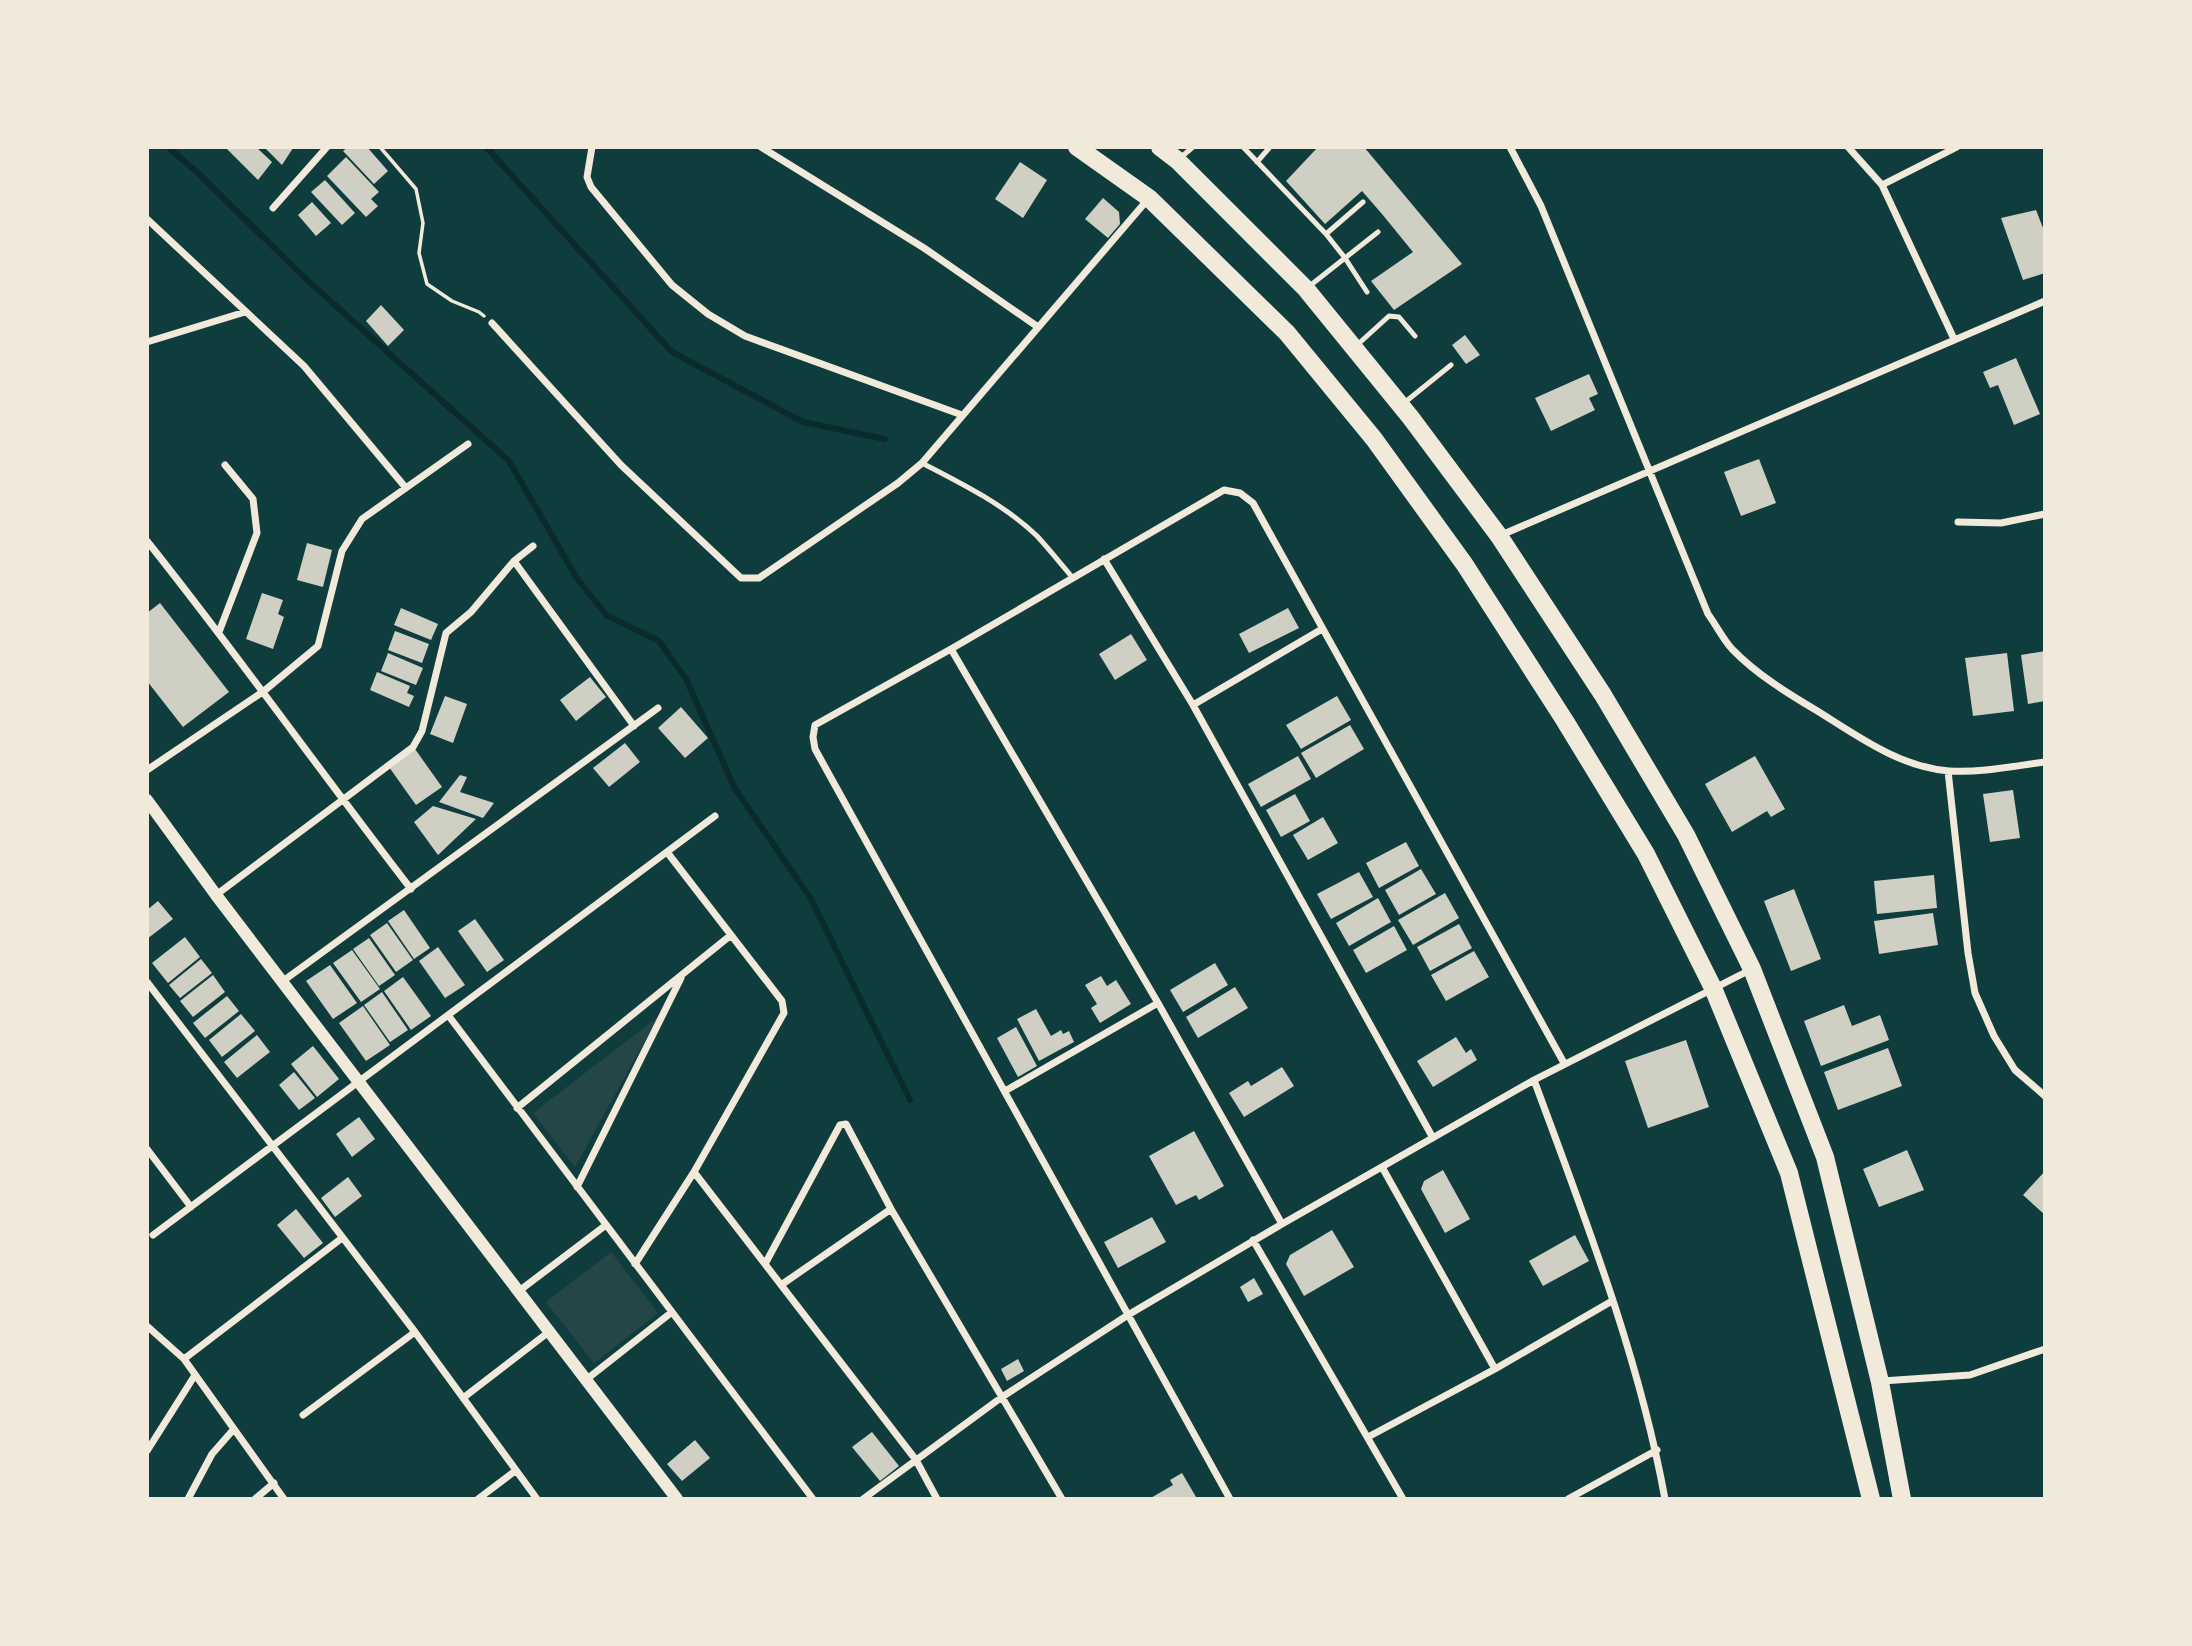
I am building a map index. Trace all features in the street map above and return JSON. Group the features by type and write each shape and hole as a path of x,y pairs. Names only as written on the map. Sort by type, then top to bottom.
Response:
{"main road":[{"path":"1077,147 1149,198 1286,333 1374,439 1465,565 1646,854 1713,988 1789,1173 1871,1499"},
{"path":"1160,147 1177,160 1306,289 1401,405 1499,536 1603,695 1679,823 1752,969 1825,1157 1880,1381 1902,1499"}],"street":[{"path":"274,208 327,147"},
{"path":"592,147 587,177 591,187 672,285 709,314 745,336 962,415"},
{"path":"761,147 924,248 1038,327"},
{"path":"1510,147 1541,206 1708,614 1732,648 1764,677 1879,750 1911,762 1948,771 2045,762"},
{"path":"1848,147 1882,185 1954,339"},
{"path":"1882,185 1958,147"},
{"path":"492,323 621,465 741,578 759,578 898,483 922,463 1149,198"},
{"path":"147,219 323,386 406,488"},
{"path":"1499,536 2045,301"},
{"path":"147,342 245,312"},
{"path":"147,770 264,691 318,646 342,551 362,519 468,444"},
{"path":"219,632 257,533 253,499 225,465"},
{"path":"1230,1499 815,749 813,737 816,725 1224,490 1240,493 1253,503 1564,1063"},
{"path":"1958,522 2001,523 2045,514"},
{"path":"147,541 264,691 342,800 411,888"},
{"path":"216,895 413,747 422,731 446,633 471,612 514,561 533,546"},
{"path":"1104,559 1193,705 1433,1138"},
{"path":"514,561 634,726"},
{"path":"1193,705 1322,629"},
{"path":"951,649 1158,1003 1282,1224"},
{"path":"284,981 658,708"},
{"path":"1948,771 1968,953 1975,993 1994,1036 2015,1070 2045,1096"},
{"path":"147,800 216,895 677,1499"},
{"path":"153,1235 715,816"},
{"path":"635,1264 694,1172 784,1013 782,1001 667,852"},
{"path":"517,1108 731,935"},
{"path":"863,1499 1002,1397 1128,1315 1253,1240 1564,1063 1752,969"},
{"path":"577,1187 683,973"},
{"path":"147,982 415,1332 537,1499"},
{"path":"1005,1091 1158,1003"},
{"path":"448,1015 813,1499"},
{"path":"1534,1080 1577,1197 1637,1380 1657,1450 1665,1499"},
{"path":"765,1264 840,1125 845,1124 891,1209 1062,1499"},
{"path":"147,1149 191,1207"},
{"path":"1382,1167 1495,1369"},
{"path":"694,1172 916,1460 937,1499"},
{"path":"781,1285 891,1209"},
{"path":"519,1291 606,1225"},
{"path":"184,1359 342,1238"},
{"path":"1253,1240 1403,1499"},
{"path":"1368,1437 1495,1369 1612,1301"},
{"path":"587,1379 672,1312"},
{"path":"147,1327 184,1359 284,1499"},
{"path":"463,1398 550,1331"},
{"path":"303,1415 415,1332"},
{"path":"1880,1381 1970,1375 2045,1349"},
{"path":"147,1451 195,1375"},
{"path":"188,1499 212,1454 233,1430"},
{"path":"1568,1499 1657,1450"},
{"path":"478,1499 515,1471"},
{"path":"255,1499 274,1483"}],"lane":[{"path":"1177,160 1193,147"},
{"path":"1243,147 1326,234 1367,292"},
{"path":"1257,162 1270,147"},
{"path":"1326,234 1363,202"},
{"path":"1306,289 1378,232"},
{"path":"1354,348 1389,316 1399,317 1415,336"},
{"path":"1401,405 1451,365"},
{"path":"922,463 958,481 999,507 1035,535 1073,578"}],"path":[{"path":"380,147 416,189 423,223 419,253 427,284 452,301 479,312 492,323"}],"shaded area":[{"path":"658,1017 575,1167 533,1113"},
{"path":"611,1252 658,1313 594,1363 546,1302"}],"building":[{"path":"225,147 256,147 272,162 258,180"},
{"path":"264,147 292,147 293,148 282,165"},
{"path":"348,147 367,147 388,171 374,184 343,151"},
{"path":"1318,147 1364,147 1462,264 1394,310 1371,281 1413,252 1382,214 1362,191 1325,224 1286,181"},
{"path":"346,157 379,192 371,199 378,206 366,217 327,176"},
{"path":"1020,162 1047,180 1023,218 995,199"},
{"path":"325,180 355,213 342,225 311,192"},
{"path":"1103,198 1119,212 1120,224 1108,238 1085,219"},
{"path":"312,202 331,223 316,236 298,215"},
{"path":"2036,210 2045,233 2045,273 2023,280 2001,218"},
{"path":"381,305 404,330 388,346 366,321"},
{"path":"1465,335 1480,355 1466,364 1452,345"},
{"path":"2016,358 2040,414 2014,425 1998,385 1990,388 1983,372"},
{"path":"1589,374 1598,394 1589,398 1595,410 1551,431 1535,398"},
{"path":"1759,459 1776,503 1741,516 1724,472"},
{"path":"307,543 332,550 323,587 297,580"},
{"path":"262,593 283,600 278,614 284,617 273,649 246,639"},
{"path":"160,603 229,692 183,727 147,681 147,613"},
{"path":"401,608 438,624 431,640 394,625"},
{"path":"1288,608 1299,628 1249,653 1239,634"},
{"path":"395,631 429,644 422,663 388,650"},
{"path":"1131,634 1147,660 1115,680 1099,654"},
{"path":"2045,651 2045,701 2028,704 2021,655"},
{"path":"388,653 423,668 416,685 381,671"},
{"path":"2007,653 2014,711 1973,716 1965,658"},
{"path":"377,672 410,686 407,693 414,696 409,707 370,690"},
{"path":"590,677 606,697 576,721 560,700"},
{"path":"445,696 467,704 453,743 430,734"},
{"path":"1337,696 1351,720 1301,749 1286,725"},
{"path":"681,707 708,738 685,758 658,728"},
{"path":"1350,725 1364,749 1316,778 1301,753"},
{"path":"625,743 640,762 609,787 593,768"},
{"path":"415,749 442,787 416,805 389,767"},
{"path":"1298,756 1311,779 1261,807 1248,784"},
{"path":"1755,756 1785,809 1771,817 1767,811 1732,832 1705,784"},
{"path":"460,775 467,777 460,792 494,803 483,818 439,802"},
{"path":"2013,790 2020,838 1990,842 1983,794"},
{"path":"1295,794 1310,821 1281,837 1266,810"},
{"path":"433,806 476,819 438,855 414,822"},
{"path":"1323,817 1338,843 1308,860 1293,835"},
{"path":"1406,842 1419,866 1379,888 1366,863"},
{"path":"1421,869 1436,894 1399,915 1385,890"},
{"path":"1359,872 1373,897 1331,919 1317,894"},
{"path":"1934,875 1937,908 1877,914 1874,881"},
{"path":"1794,889 1821,959 1791,971 1764,901"},
{"path":"1445,893 1459,918 1413,945 1398,920"},
{"path":"1378,898 1391,922 1349,946 1336,923"},
{"path":"158,901 173,919 147,939 147,910"},
{"path":"404,910 430,948 414,959 388,921"},
{"path":"1933,913 1938,945 1879,954 1874,921"},
{"path":"475,919 504,960 487,972 458,931"},
{"path":"387,923 413,960 396,972 370,935"},
{"path":"1459,924 1472,948 1430,971 1417,947"},
{"path":"1394,926 1407,950 1366,973 1353,950"},
{"path":"185,937 200,957 168,983 152,963"},
{"path":"369,938 395,975 379,986 353,949"},
{"path":"438,947 465,985 445,998 419,961"},
{"path":"352,950 380,989 361,1002 333,963"},
{"path":"1474,951 1489,977 1446,1001 1431,975"},
{"path":"201,959 212,973 180,998 169,985"},
{"path":"1215,963 1228,985 1183,1012 1170,990"},
{"path":"330,965 357,1003 333,1019 306,981"},
{"path":"213,975 225,992 193,1017 180,1001"},
{"path":"1101,976 1107,986 1116,980 1131,1004 1100,1023 1091,1008 1097,1004 1085,985"},
{"path":"403,977 431,1016 411,1030 384,991"},
{"path":"1235,987 1248,1008 1198,1038 1186,1017"},
{"path":"382,992 408,1030 390,1042 364,1005"},
{"path":"227,996 239,1011 205,1038 193,1023"},
{"path":"1844,1005 1852,1026 1880,1015 1889,1040 1821,1066 1804,1021"},
{"path":"363,1006 390,1045 366,1061 339,1023"},
{"path":"1036,1009 1051,1036 1061,1030 1063,1034 1069,1031 1074,1042 1039,1061 1017,1019"},
{"path":"241,1014 255,1031 222,1057 209,1040"},
{"path":"1016,1027 1037,1066 1018,1077 997,1038"},
{"path":"257,1035 270,1052 237,1078 224,1062"},
{"path":"1456,1037 1466,1053 1471,1049 1477,1060 1433,1087 1417,1061"},
{"path":"1686,1040 1709,1107 1648,1128 1625,1061"},
{"path":"313,1046 339,1079 317,1097 291,1064"},
{"path":"1888,1048 1902,1086 1838,1110 1824,1072"},
{"path":"1282,1067 1294,1086 1244,1117 1229,1093 1248,1081 1251,1086"},
{"path":"294,1072 315,1098 299,1110 279,1085"},
{"path":"359,1117 375,1139 352,1157 336,1134"},
{"path":"1194,1131 1224,1186 1199,1200 1196,1195 1176,1205 1149,1156"},
{"path":"1907,1150 1924,1190 1879,1207 1863,1169"},
{"path":"1443,1170 1470,1219 1445,1233 1421,1189 1424,1181"},
{"path":"2045,1171 2045,1215 2023,1195"},
{"path":"348,1177 362,1196 335,1217 321,1198"},
{"path":"296,1209 323,1243 304,1258 277,1225"},
{"path":"1152,1217 1166,1242 1118,1268 1104,1242"},
{"path":"1332,1230 1354,1267 1304,1296 1286,1264 1290,1255"},
{"path":"1575,1235 1589,1261 1543,1286 1529,1261"},
{"path":"1254,1278 1263,1294 1248,1302 1240,1287"},
{"path":"1018,1359 1024,1371 1007,1381 1001,1369"},
{"path":"872,1432 899,1466 880,1481 852,1447"},
{"path":"695,1440 710,1458 682,1481 667,1464"},
{"path":"1182,1473 1196,1497 1149,1499 1173,1485 1170,1480"}],"waterway":[{"path":"168,147 306,279 509,461 576,577 606,615 659,641 686,679 734,787 811,899 910,1100"},
{"path":"486,147 672,352 803,422 885,439"}]}
